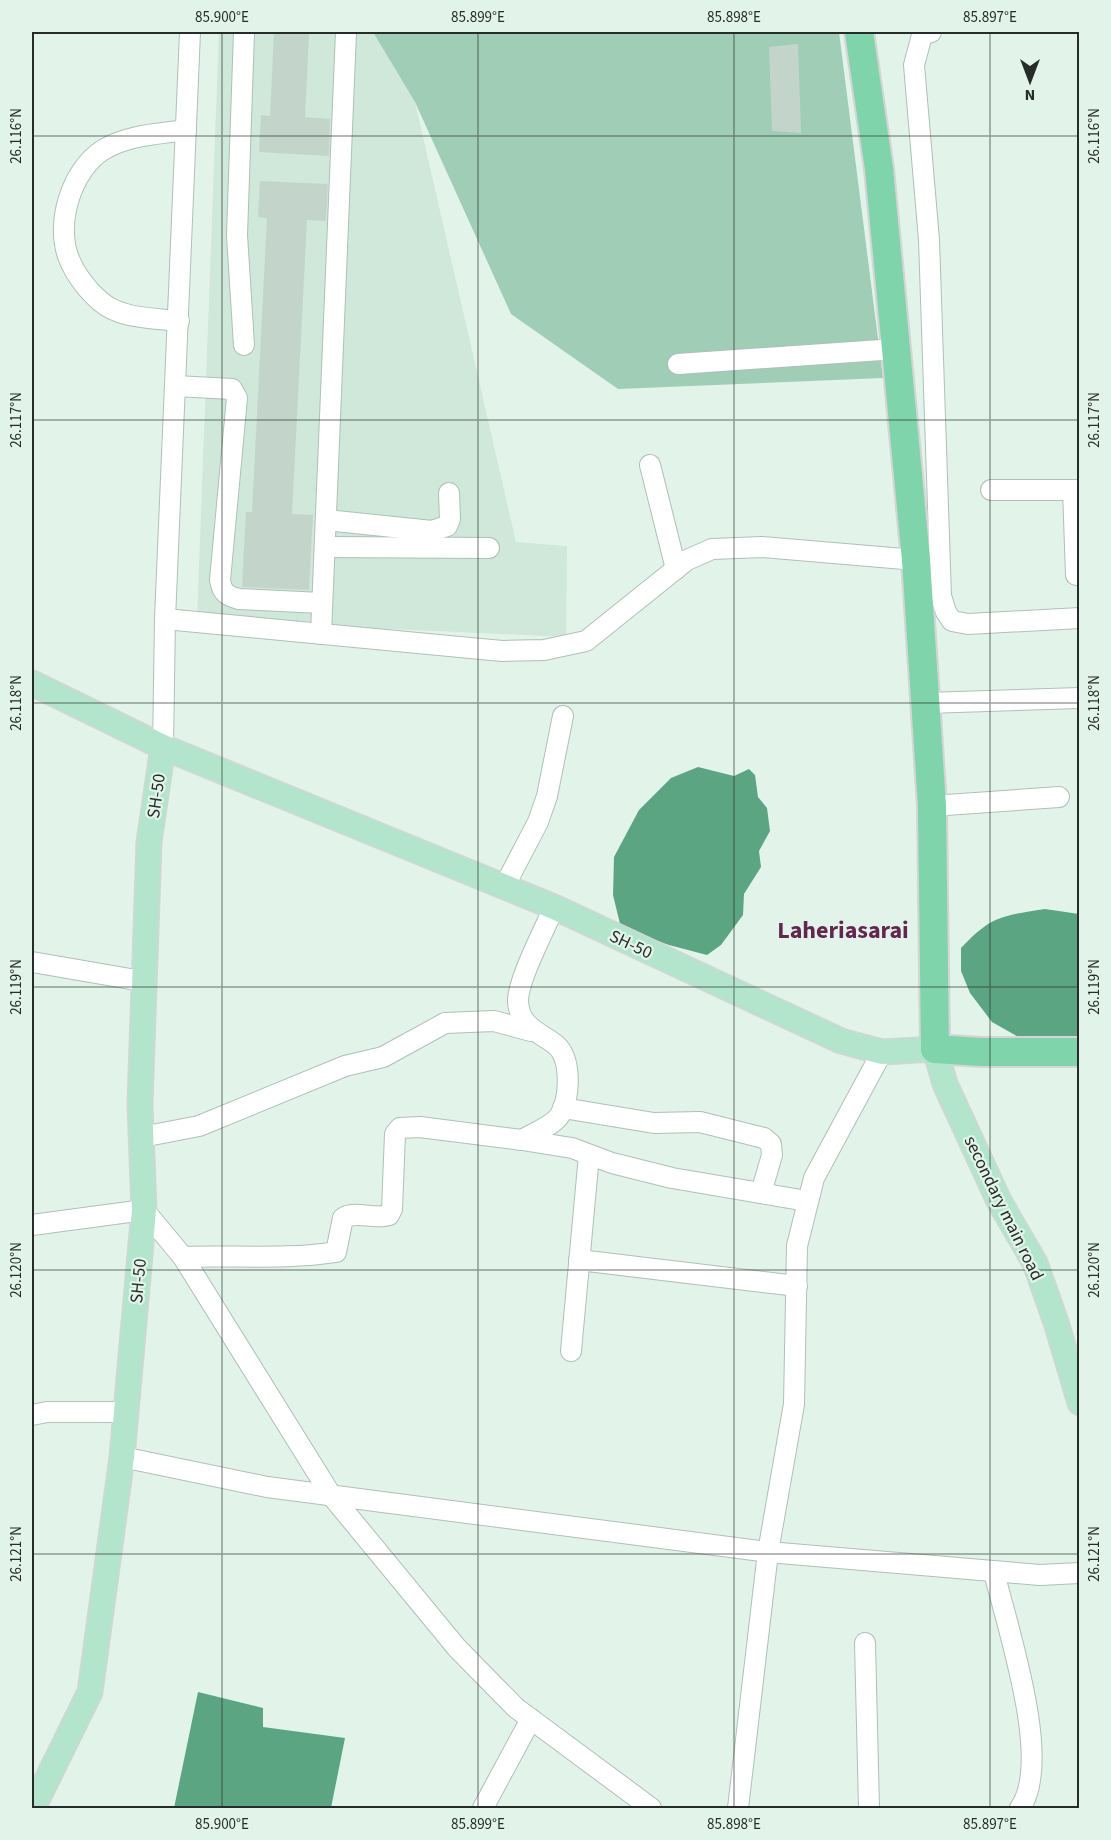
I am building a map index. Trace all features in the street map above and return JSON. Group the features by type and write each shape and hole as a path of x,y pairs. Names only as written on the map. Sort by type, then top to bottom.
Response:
{"highway":[{"path":"859,32 879,169 916,560 927,703 932,806 934,1049"},
{"name":"SH-50","path":"934,1049 981,1052 1080,1052"}],"main road":[{"path":"32,683 163,747"},
{"name":"SH-50","path":"33,1807 90,1692 122,1457 144,1210 142,981 149,843 163,747 554,907 841,1041 882,1052 934,1049"},
{"name":"secondary main road","path":"934,1049 945,1084 999,1201 1035,1263 1056,1322 1080,1403"}],"street":[{"path":"163,747 165,619 190,32"},
{"path":"243,32 237,235 244,345"},
{"path":"321,634 346,32"},
{"path":"930,32 922,35 914,65 929,240 941,596 945,612 952,621 968,624 1080,618"},
{"path":"179,321 130,315 115,310 100,301 69,259 66,240 67,207 72,185 82,167 101,151 121,141 186,130"},
{"path":"678,364 896,350"},
{"path":"176,386 222,386 232,389 237,398 220,580 222,590 228,596 239,599 322,603"},
{"path":"650,465 676,569"},
{"path":"991,490 1077,490 1076,574"},
{"path":"326,520 440,530 447,526 450,519 449,494"},
{"path":"165,619 502,651 572,646 586,641 687,560 712,549 737,546 916,560"},
{"path":"325,547 489,548"},
{"path":"927,703 1080,698"},
{"path":"504,887 538,822 547,796 563,716"},
{"path":"932,806 1059,796"},
{"path":"531,1031 518,1003 520,988 554,907"},
{"path":"32,962 142,981"},
{"path":"142,1137 199,1126 345,1066 383,1057 445,1023 494,1021 531,1031 557,1046 566,1061 567,1077 563,1108 559,1117 522,1140"},
{"path":"738,1809 768,1552 794,1404 797,1246 814,1178 882,1052"},
{"path":"563,1108 654,1123 700,1122 764,1138 771,1144 772,1155 761,1193"},
{"path":"183,1257 246,1255 282,1258 336,1252 343,1218 349,1214 380,1218 388,1215 392,1209 395,1134 400,1128 420,1126 572,1148 589,1155 672,1178 807,1201"},
{"path":"571,1351 589,1155"},
{"path":"32,1225 144,1210 183,1257 331,1495 457,1648 516,1707 651,1809"},
{"path":"579,1260 797,1286"},
{"path":"32,1415 47,1412 126,1412"},
{"path":"122,1457 267,1488 768,1552 994,1572 1041,1575 1080,1573"},
{"path":"994,1572 1028,1715 1032,1745 1032,1778 1028,1797 1020,1809"},
{"path":"865,1643 869,1809"},
{"path":"483,1809 531,1719"}],"shaded area":[{"path":"219,32 373,32 415,102 516,542 567,546 566,637 197,620"},
{"path":"373,32 839,32 883,378 618,389 511,314 415,102"},
{"path":"698,767 734,776 749,769 755,775 758,797 767,808 770,831 759,851 761,867 744,894 743,915 721,945 707,955 669,945 621,928 613,895 614,857 639,810 671,778"},
{"path":"1045,909 1079,914 1079,1041 1022,1039 992,1022 970,993 961,971 961,948 981,929 998,919"},
{"path":"198,1692 263,1708 263,1727 345,1738 331,1808 174,1808"}],"building":[{"path":"274,32 309,34 305,117 330,119 329,156 259,152 261,115 270,116"},
{"path":"798,44 801,133 772,131 769,47"},
{"path":"260,181 328,184 326,221 307,220 292,514 313,515 309,590 242,587 246,512 252,512 267,218 258,217"}],"district":[{"name":"Laheriasarai","path":"843,930"}]}
